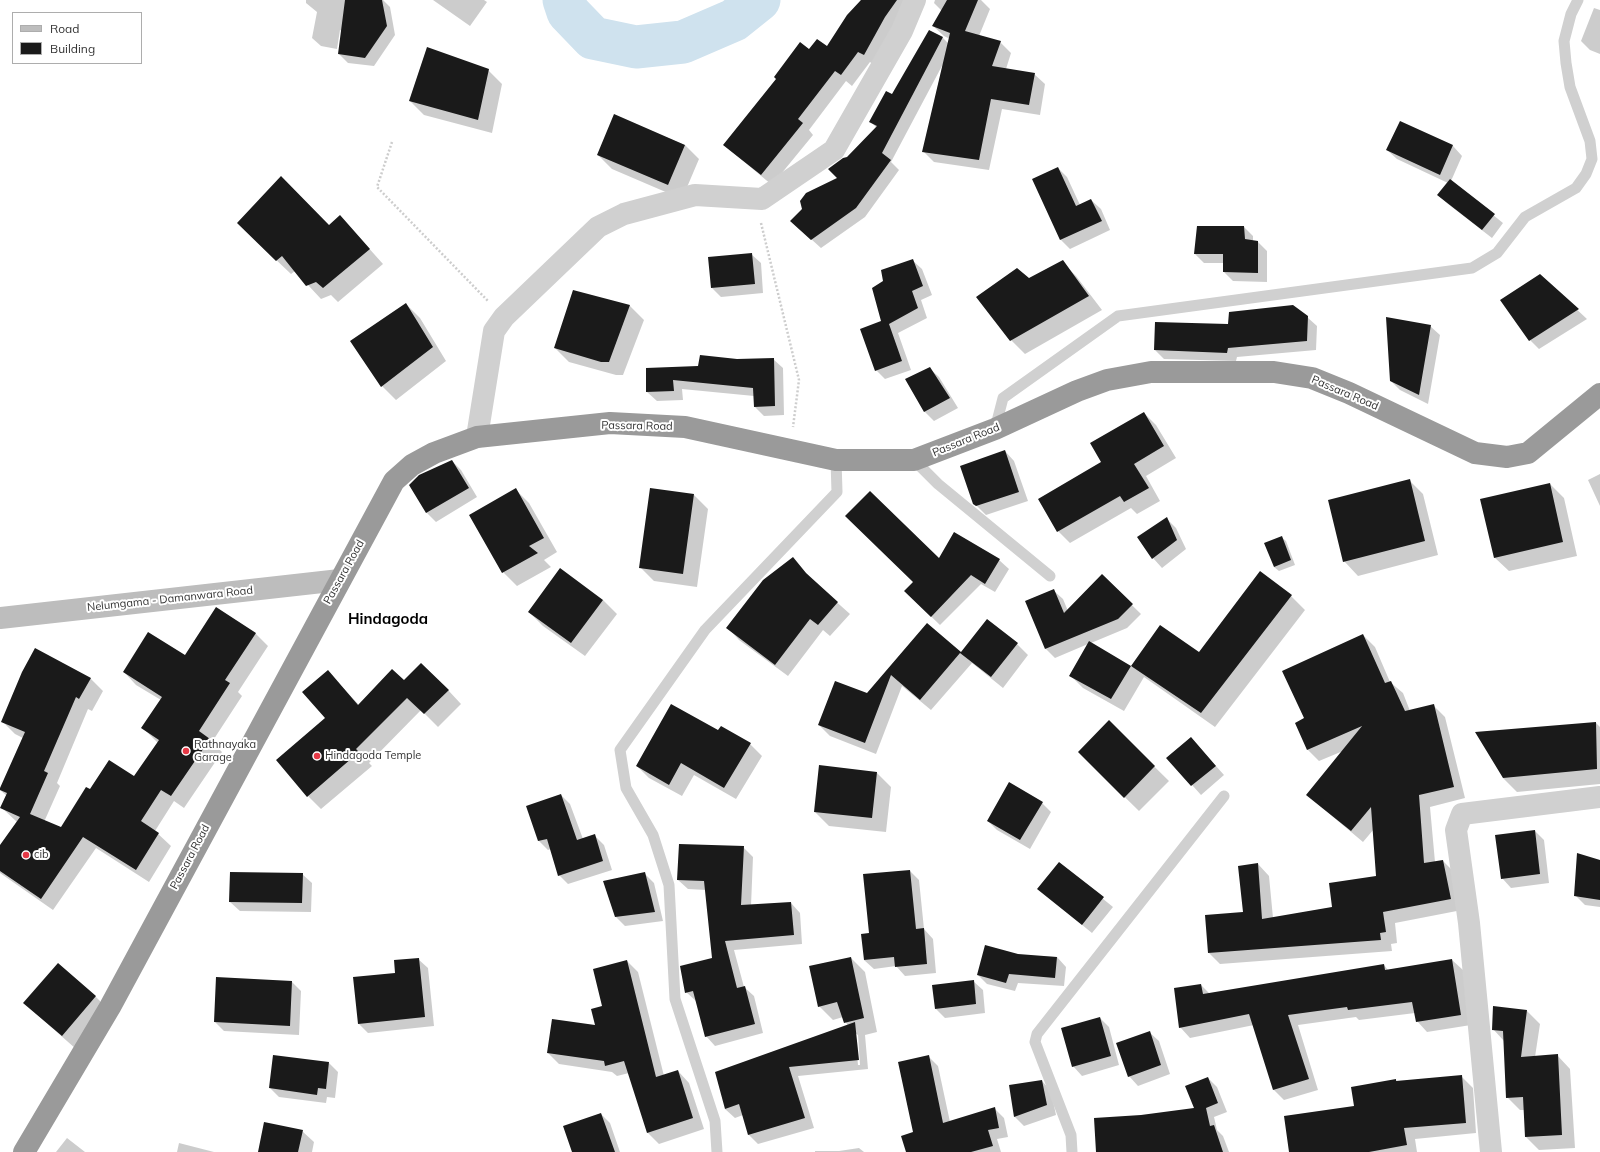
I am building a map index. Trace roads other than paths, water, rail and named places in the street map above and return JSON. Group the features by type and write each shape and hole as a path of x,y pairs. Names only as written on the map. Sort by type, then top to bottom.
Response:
{"highway":[{"name":"Passara Road","path":"24,1152 110,1007 394,481 412,465 434,453 477,437 610,423 685,427 836,460 914,460 995,429 1077,391 1107,380 1151,372 1274,372 1312,378 1349,393 1475,453 1507,457 1528,453 1600,394"}],"street":[{"path":"477,437 494,331 504,317 598,227 624,214 695,195 762,199 834,150 902,32 915,0"},
{"name":"Nelumgama - Damanwara Road","path":"0,618 340,580"},
{"path":"1491,1152 1469,924 1456,830 1462,814 1600,797"}],"lane":[{"path":"995,429 1003,398 1118,316 1472,268 1497,253 1525,217 1545,204 1559,199 1576,188 1586,174 1592,159 1590,141 1570,87 1564,41 1571,14 1578,0"},
{"path":"717,1152 715,1122 675,999 669,886 653,835 626,788 620,750 705,630 836,492 836,460"},
{"path":"914,460 938,484 1050,576"},
{"path":"1072,1152 1071,1135 1037,1046 1036,1034 1224,796"}],"waterway":[{"path":"564,0 568,12 593,38 636,47 683,42 734,20 759,0"}],"place":[{"name":"Rathnayaka Garage","path":"186,751"},
{"name":"Hindagoda Temple","path":"317,756"},
{"name":"cib","path":"26,855"}],"district":[{"name":"Hindagoda","path":"388,619"}]}
